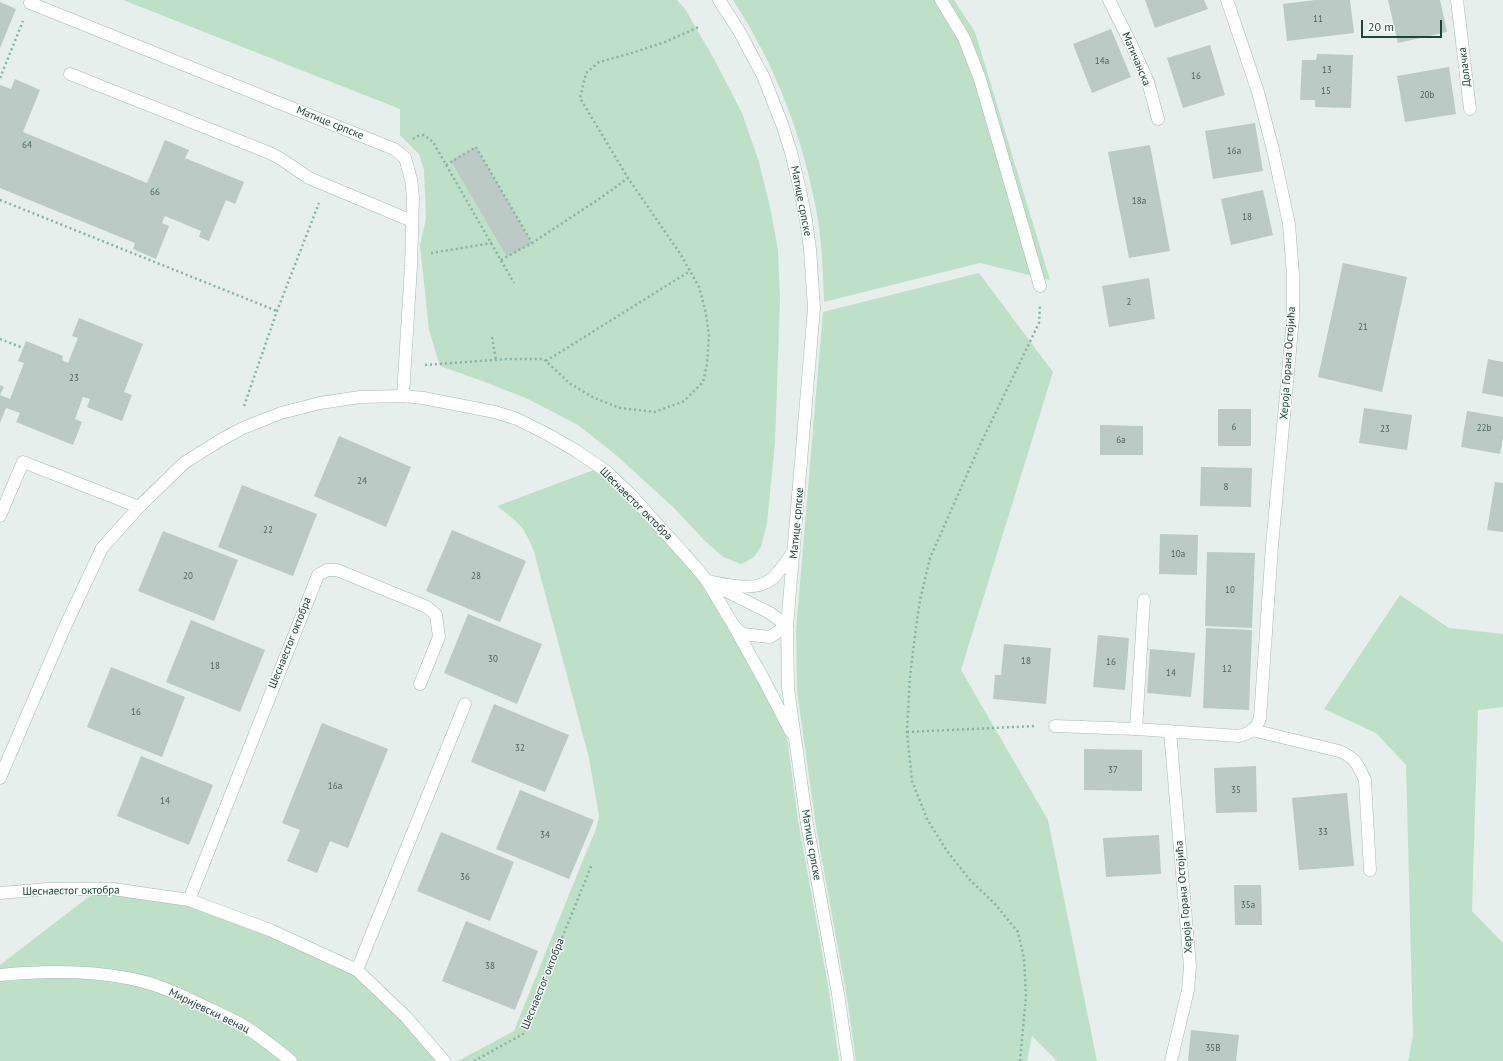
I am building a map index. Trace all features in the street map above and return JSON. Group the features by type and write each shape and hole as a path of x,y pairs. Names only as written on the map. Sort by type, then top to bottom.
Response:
{"street":[{"name":"Матице српске","path":"719,0 739,31 763,76 782,124 791,152 806,220 813,275 814,308 787,626 788,688 807,824 838,994 848,1061"},
{"path":"941,0 964,38 980,79 1040,286"},
{"name":"Матичанска","path":"1109,0 1148,82 1158,119"},
{"name":"Хероја Горана Остојића","path":"1227,0 1258,92 1274,150 1289,224 1293,275 1292,318 1272,546 1260,718 1258,725 1252,730"},
{"name":"Долачка","path":"1457,0 1470,110"},
{"name":"Матице српске","path":"30,3 394,149 405,158 412,179 412,221 403,396"},
{"path":"70,74 270,153 309,178 412,221"},
{"name":"Шеснаестог октобра","path":"0,778 64,629 102,548 139,507 184,463 234,433 281,413 320,403 360,397 403,396 471,407 517,419 575,450 607,472 654,519 707,581 734,626 796,741"},
{"path":"0,516 23,462 139,507"},
{"path":"707,581 741,587 763,583 771,579 794,551"},
{"name":"Шеснаестог октобра","path":"188,900 318,575 327,570 337,570 427,607 436,615 439,636 420,684"},
{"name":"Шеснаестог октобра","path":"707,581 770,613 787,626"},
{"path":"1136,729 1144,600"},
{"path":"734,626 742,634 770,637 787,626"},
{"path":"357,970 465,704"},
{"path":"1054,726 1136,729 1239,736 1252,730 1339,751 1350,756 1359,768 1365,780 1370,870"},
{"name":"Хероја Горана Остојића","path":"1170,731 1190,967 1188,990 1171,1061"},
{"name":"Шеснаестог октобра","path":"0,893 48,889 113,889 188,900 270,930 357,970 406,1017 444,1061"},
{"name":"Миријевски венац","path":"0,975 35,972 69,972 98,973 129,978 185,997 242,1025 268,1042 291,1061"}],"path":[{"path":"0,78 30,3"},
{"path":"405,367 496,360 544,359 569,383 594,398 620,408 655,412 684,401 703,382 707,364 709,334 705,309 699,287 681,255 628,178 580,98 586,73 599,62 665,42 699,27"},
{"path":"399,154 412,140 418,136 424,135 433,142 514,283"},
{"path":"446,164 476,146 532,243"},
{"path":"501,260 532,243 628,178"},
{"path":"234,433 277,311 326,185"},
{"path":"0,200 277,311"},
{"path":"411,256 492,243"},
{"path":"546,361 690,271"},
{"path":"1020,1061 1026,996 1024,958 1018,932 999,908 970,880 947,851 927,819 912,781 908,732 910,676 916,628 920,600 930,558 980,445 1039,323 1040,286"},
{"path":"492,338 496,360"},
{"path":"0,339 23,348"},
{"path":"908,732 1054,726"},
{"name":"Шеснаестог октобра","path":"474,1061 523,1034 592,864"}],"green space":[{"path":"123,0 677,0 685,9 713,57 742,113 759,162 770,207 778,250 780,300 775,443 767,523 761,547 754,557 741,564 723,557 705,541 674,508 616,455 578,425 528,399 440,366 429,330 420,245 426,218 424,170 419,154 400,135 400,109"},
{"path":"733,0 954,0 975,32 1050,280 980,263 824,302 819,225 811,185 796,130 775,76"},
{"path":"979,273 1053,372 961,670 1048,820 1097,1061 1057,1061 1032,1036 1027,1061 856,1061 847,998 816,827 797,691 796,630 823,312"},
{"path":"599,468 698,578 725,622 787,737 798,820 829,991 839,1061 458,1061 514,1031 596,829 599,816 589,758 534,552 520,526 497,506"},
{"path":"1400,595 1449,628 1503,634 1503,707 1478,710 1472,911 1503,943 1503,1061 1408,1061 1413,1036 1406,765 1376,733 1324,709"},
{"path":"104,885 180,896 348,967 397,1013 439,1061 0,1061 0,965"}],"building":[{"path":"1145,0 1204,0 1208,9 1155,28"},
{"path":"1315,0 1350,0 1354,33 1287,41 1283,4"},
{"path":"1388,0 1440,0 1447,32 1398,43"},
{"path":"0,2 16,9 0,48"},
{"path":"1111,29 1131,77 1092,93 1073,44"},
{"path":"1210,45 1225,95 1183,108 1167,58"},
{"path":"1317,54 1353,55 1351,108 1315,107 1315,100 1300,100 1302,60 1316,60"},
{"path":"1449,67 1456,114 1405,122 1397,76"},
{"path":"15,79 40,90 23,132 147,183 165,140 189,150 185,158 244,182 235,204 226,200 209,241 199,237 201,231 165,216 162,223 169,226 156,259 133,249 135,243 0,188 0,85 11,89"},
{"path":"1255,123 1263,171 1213,179 1205,131"},
{"path":"1150,145 1170,251 1129,258 1108,152"},
{"path":"476,147 532,243 507,257 451,161"},
{"path":"1263,190 1273,235 1231,245 1221,199"},
{"path":"1343,263 1407,277 1382,392 1318,377"},
{"path":"1149,278 1155,319 1109,327 1102,286"},
{"path":"79,318 143,344 124,392 132,395 122,421 87,407 90,399 83,397 75,419 82,422 73,445 16,422 20,413 6,408 0,423 0,395 10,399 24,363 18,361 26,341 63,356 62,360 68,363 78,338 72,336"},
{"path":"1488,359 1503,362 1503,397 1482,393"},
{"path":"0,385 4,387 0,395"},
{"path":"1364,408 1412,415 1407,450 1359,443"},
{"path":"1218,409 1251,409 1251,446 1218,446"},
{"path":"1467,411 1503,417 1503,438 1500,454 1461,447"},
{"path":"1100,425 1143,426 1143,455 1100,455"},
{"path":"339,436 411,467 386,527 314,496"},
{"path":"1201,467 1252,468 1251,507 1200,506"},
{"path":"1495,482 1503,483 1503,532 1487,530"},
{"path":"242,485 317,514 293,576 218,547"},
{"path":"452,530 526,561 500,622 426,591"},
{"path":"163,531 238,560 214,621 138,591"},
{"path":"1160,534 1198,535 1197,575 1159,574"},
{"path":"1207,552 1255,553 1252,628 1205,626"},
{"path":"468,614 542,644 517,704 444,673"},
{"path":"191,620 265,650 240,712 166,682"},
{"path":"1206,628 1252,630 1249,710 1203,708"},
{"path":"1098,635 1129,638 1125,690 1093,687"},
{"path":"1004,644 1051,648 1046,704 993,699 995,675 1001,675"},
{"path":"1150,649 1195,653 1191,697 1147,693"},
{"path":"111,667 185,697 162,757 87,727"},
{"path":"494,704 569,735 545,792 471,762"},
{"path":"322,723 388,749 348,848 330,841 317,873 287,861 300,830 282,823"},
{"path":"1084,749 1142,750 1142,791 1084,790"},
{"path":"141,756 213,785 189,845 117,816"},
{"path":"1256,766 1257,812 1216,813 1214,768"},
{"path":"520,790 594,820 569,879 496,849"},
{"path":"1347,793 1354,866 1299,870 1292,798"},
{"path":"441,832 514,862 490,921 417,891"},
{"path":"1159,835 1161,874 1106,877 1103,838"},
{"path":"1234,885 1261,885 1262,925 1235,925"},
{"path":"466,921 538,951 515,1010 442,981"},
{"path":"1191,1030 1239,1035 1236,1061 1188,1061"}]}
